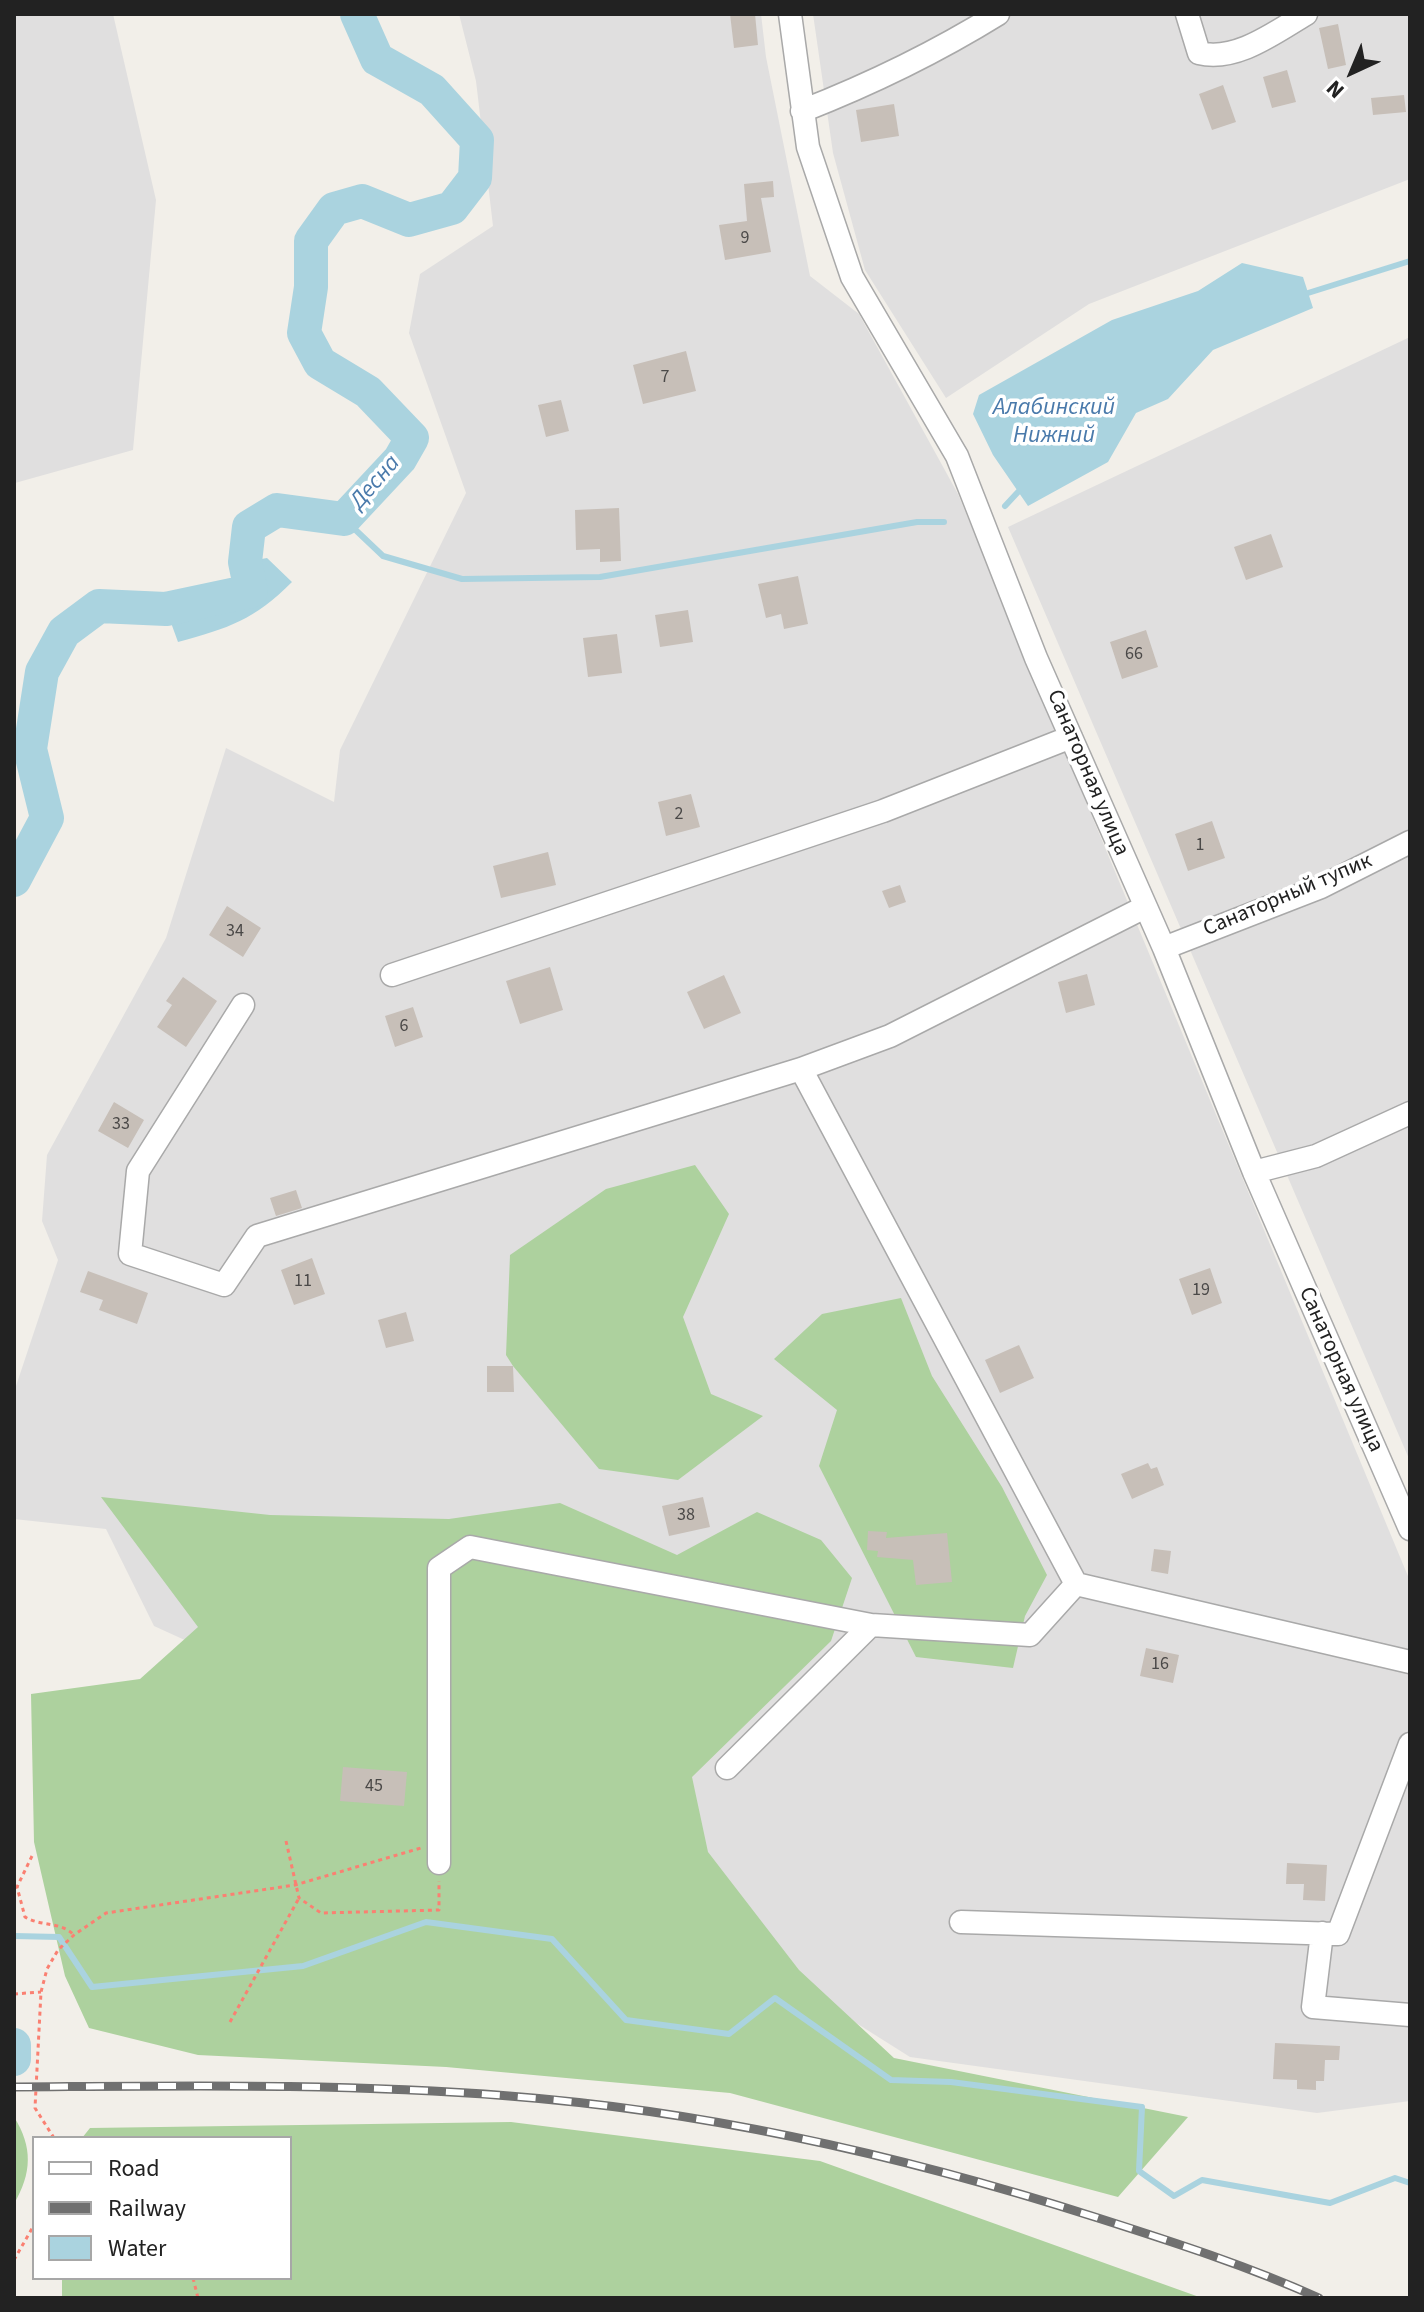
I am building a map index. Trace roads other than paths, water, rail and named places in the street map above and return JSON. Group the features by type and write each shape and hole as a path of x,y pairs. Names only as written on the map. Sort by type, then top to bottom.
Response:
{"street":[{"name":"Санаторная улица","path":"790,14 808,147 852,277 957,456 1036,658 1164,948 1254,1172 1410,1529"},
{"path":"802,111 872,84 952,43 998,14"},
{"path":"1187,14 1199,53 1217,57 1262,40 1306,14"},
{"path":"392,975 883,811 1071,737"},
{"name":"Санаторный тупик","path":"1164,948 1321,887 1410,842"},
{"path":"243,1005 138,1171 130,1254 224,1285 257,1236 801,1069 890,1036 1145,907"},
{"path":"801,1069 1076,1584 1410,1662"},
{"path":"1254,1172 1316,1156 1410,1113"},
{"path":"439,1853 439,1568 470,1547 871,1625 1030,1635 1076,1584"},
{"path":"727,1768 871,1625"},
{"path":"961,1922 1338,1934 1410,1744"},
{"path":"1322,1933 1313,2007 1410,2015"}],"water":[{"name":"Алабинский Нижний","path":"1242,263 1303,277 1313,308 1213,350 1168,399 1136,413 1108,462 1028,506 993,455 973,414 979,395 1112,320 1198,291"},
{"path":"267,558 292,582 240,621 178,642 166,609 250,591 245,562"}],"waterway":[{"name":"Десна","path":"14,880 47,818 30,749 42,672 64,632 99,606 166,609 251,591 245,562 249,527 277,510 344,519 400,459 412,438 368,392 320,363 304,333 311,287 311,241 334,209 362,201 409,220 452,208 475,178 477,140 432,90 377,59 357,14"},
{"path":"1308,293 1410,261"},
{"path":"1005,506 1018,492"},
{"path":"344,519 383,556 462,579 600,577 917,522 944,522"},
{"path":"14,1936 59,1937 92,1987 303,1966 426,1922 552,1939 626,2020 729,2034 775,1998 891,2080 951,2082 1142,2107 1139,2171 1174,2196 1202,2180 1330,2203 1395,2178 1410,2183"},
{"name":"Десна","path":"14,2045 14,2059"}],"railway":[{"path":"14,2087 386,2089 509,2096 659,2113 807,2140 954,2175 1182,2245 1319,2298"}]}
